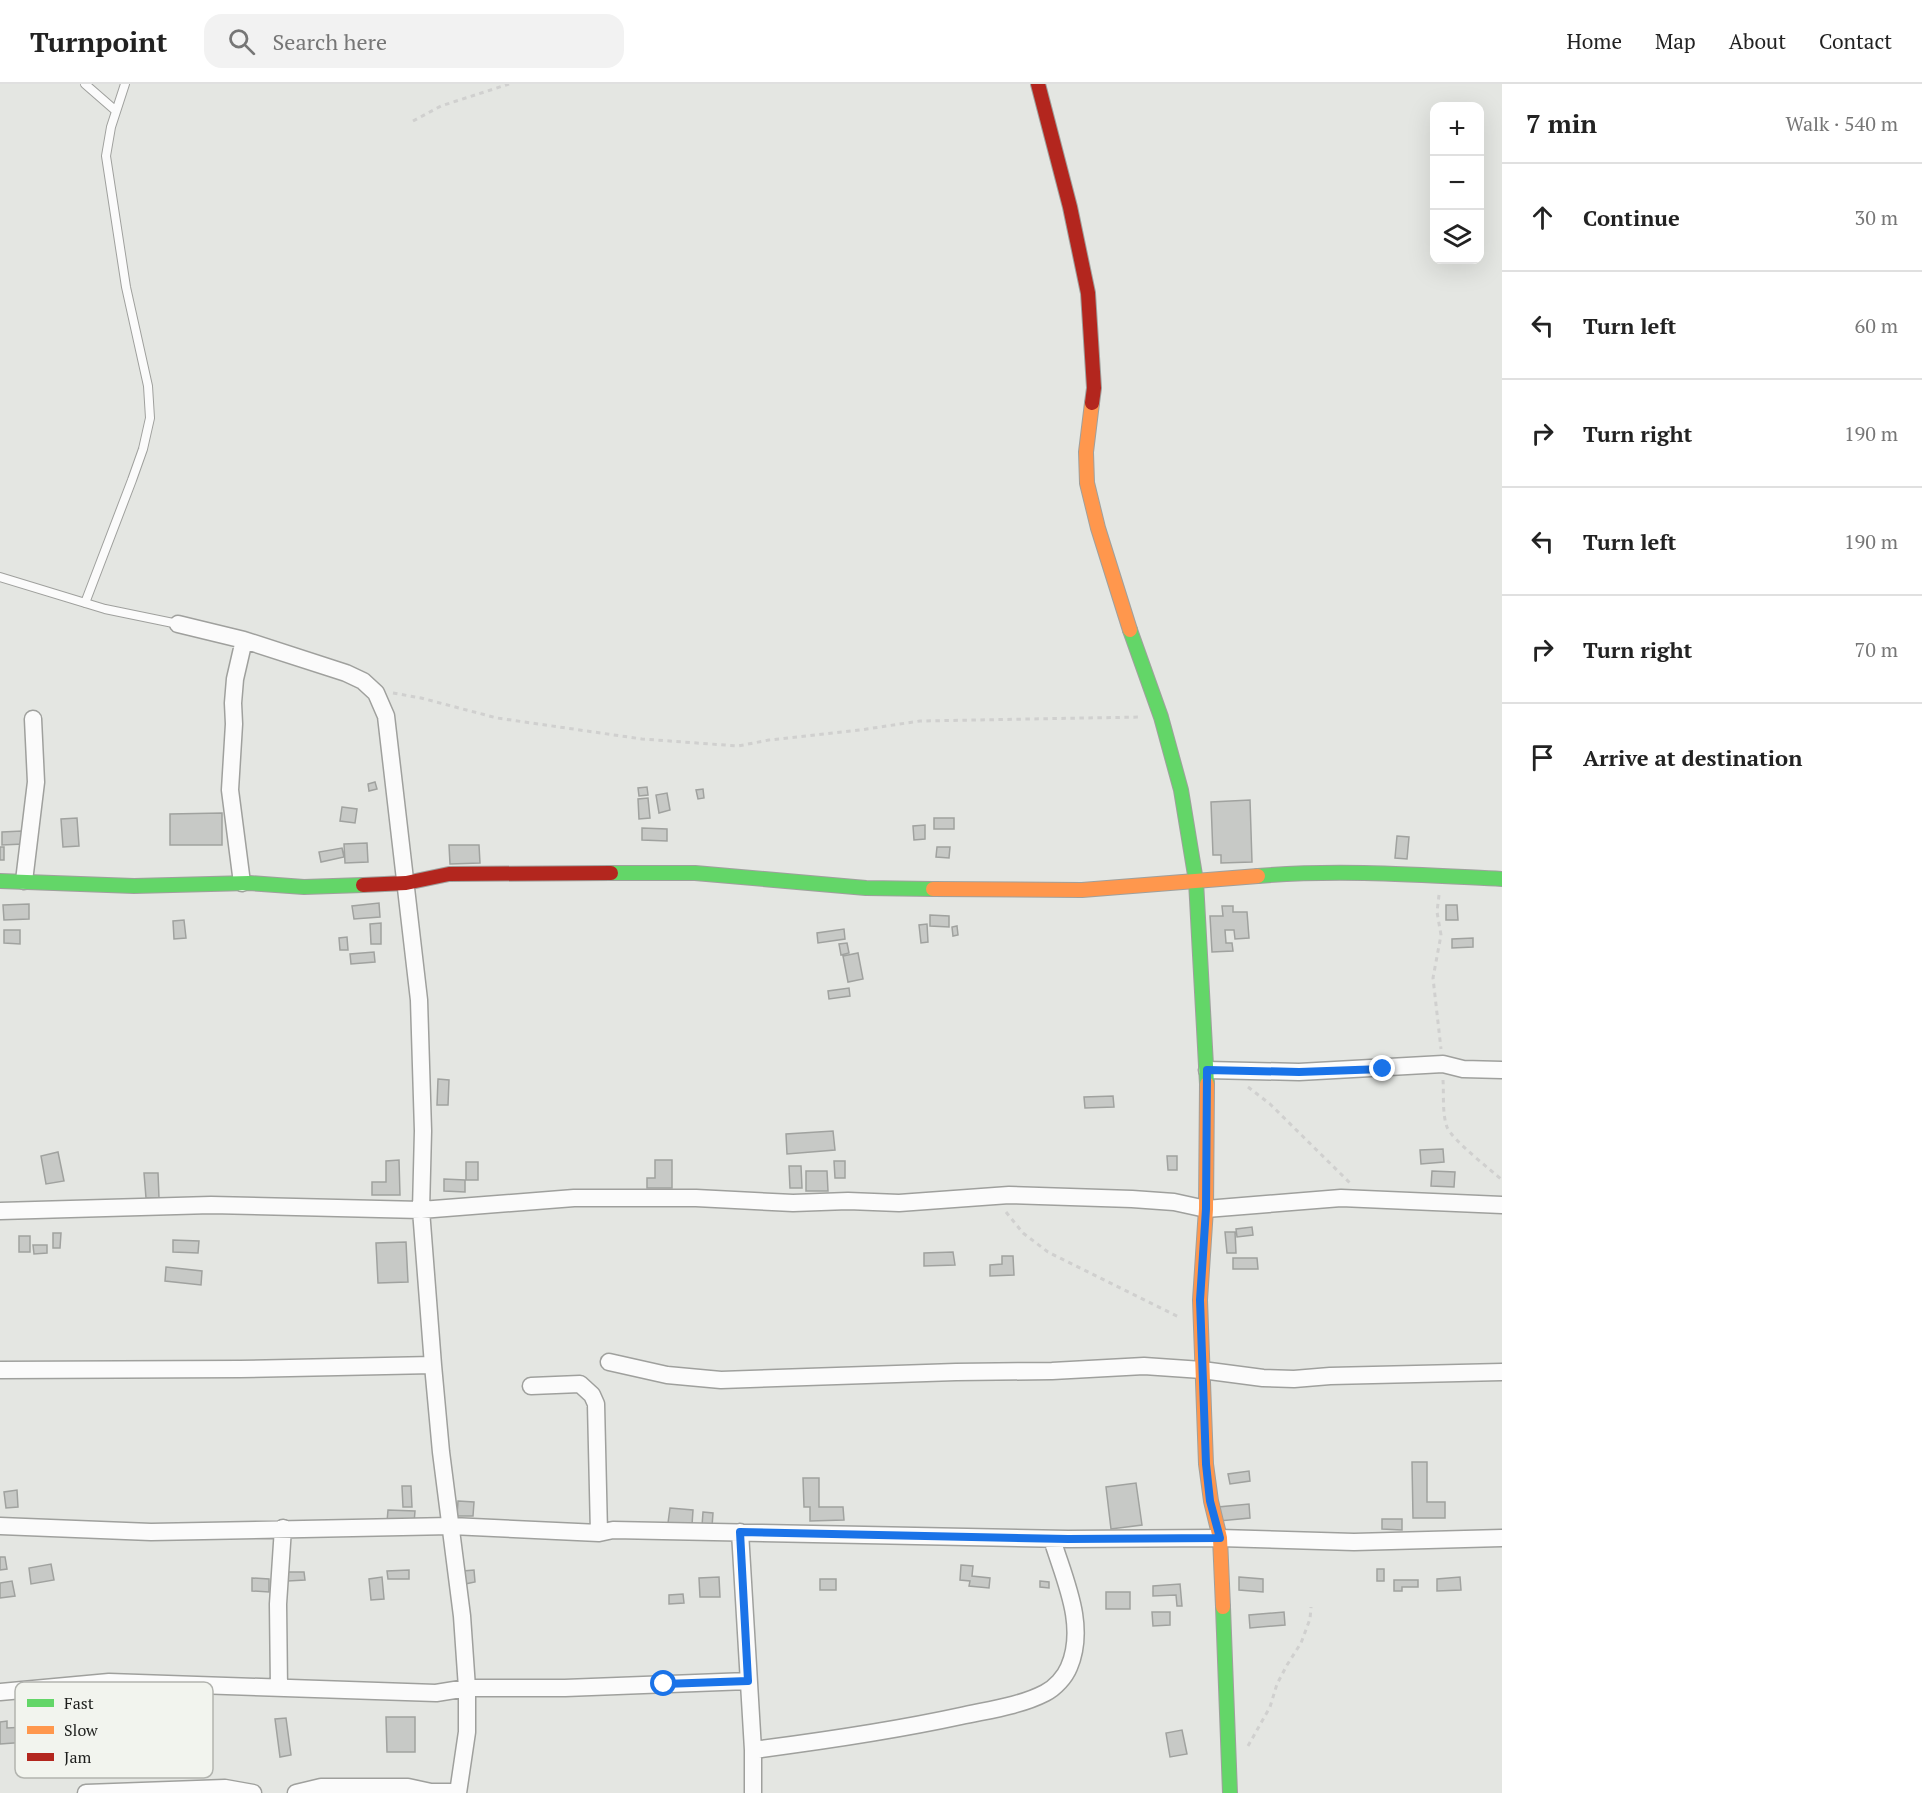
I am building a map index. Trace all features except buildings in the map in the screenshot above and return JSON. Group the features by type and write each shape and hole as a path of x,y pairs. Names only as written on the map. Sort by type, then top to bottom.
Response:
{"street":[{"path":"1038,84 1070,207 1088,293 1094,388 1086,452 1088,483 1098,528 1118,596 1161,717 1181,790 1196,881 1207,1070 1206,1209 1200,1300 1202,1370 1206,1464 1210,1501 1220,1538 1230,1793"},
{"path":"178,624 244,640 346,673 363,681 376,693 386,717 419,999 423,1131 421,1210 433,1365 462,1616 467,1688 467,1732 458,1792 431,1792 408,1787 321,1786 296,1793"},
{"path":"243,883 230,790 234,687 244,640"},
{"path":"24,881 35,789 33,719"},
{"path":"0,881 134,886 243,883 304,887 406,882 449,874 695,873 866,888 1082,890 1293,873 1440,874 1502,879"},
{"path":"1207,1070 1299,1072 1443,1064 1463,1070 1502,1070"},
{"path":"0,1211 211,1205 421,1210 574,1198 696,1198 793,1203 848,1201 899,1203 1009,1195 1132,1199 1174,1202 1206,1209 1341,1198 1502,1206"},
{"path":"609,1362 667,1375 721,1380 1052,1371 1144,1366 1294,1379 1363,1374 1502,1372"},
{"path":"0,1370 433,1365"},
{"path":"531,1386 580,1384 592,1395 596,1404 599,1533"},
{"path":"0,1526 151,1532 451,1526 599,1533 613,1530 1052,1539 1220,1538 1366,1542 1502,1538"},
{"path":"279,1688 278,1604 283,1528"},
{"path":"740,1532 753,1750 753,1793"},
{"path":"753,1750 893,1731 983,1712 1032,1699 1047,1692 1060,1682 1069,1668 1076,1644 1076,1616 1052,1539"},
{"path":"213,1686 436,1693 467,1688 565,1688 748,1681"},
{"path":"0,1692 15,1691"},
{"path":"86,1793 225,1788 253,1793"}],"lane":[{"path":"85,84 116,111"},
{"path":"85,603 143,449 150,418 148,386 126,287 106,156 116,111 125,84"},
{"path":"0,577 85,603 178,624"}],"path":[{"path":"413,121 441,106 509,84"},
{"path":"376,693 397,693 508,720 642,738 738,746 920,721 1018,717 1161,717"},
{"path":"1440,874 1437,912 1441,935 1433,978 1443,1064 1444,1109 1448,1128 1457,1140 1502,1180"},
{"path":"1228,1070 1270,1104 1368,1199"},
{"path":"994,1196 1023,1233 1048,1252 1179,1317 1201,1325"},
{"path":"1230,1762 1248,1746 1260,1727 1278,1684 1301,1643 1310,1619 1311,1607"}],"traffic: fast":[{"path":"1130,630 1161,717 1181,790 1196,881 1207,1084"},
{"path":"611,873 695,873 866,888 933,889"},
{"path":"1258,876 1349,873 1502,879"},
{"path":"0,881 134,886 249,883 304,887 363,885"},
{"path":"1223,1607 1230,1793"}],"traffic: slow":[{"path":"1092,403 1086,452 1087,483 1098,528 1130,630"},
{"path":"933,889 1082,890 1258,876"},
{"path":"1207,1084 1206,1209 1200,1300 1206,1464 1211,1501 1220,1538 1223,1607"}],"traffic: jam":[{"path":"1038,84 1070,207 1088,293 1094,388 1092,403"},
{"path":"363,885 406,883 449,874 611,873"}],"route":[{"path":"664,1684 748,1681 740,1532 1068,1539 1220,1538 1210,1501 1206,1464 1200,1300 1206,1209 1207,1070 1299,1072 1383,1069"}]}
